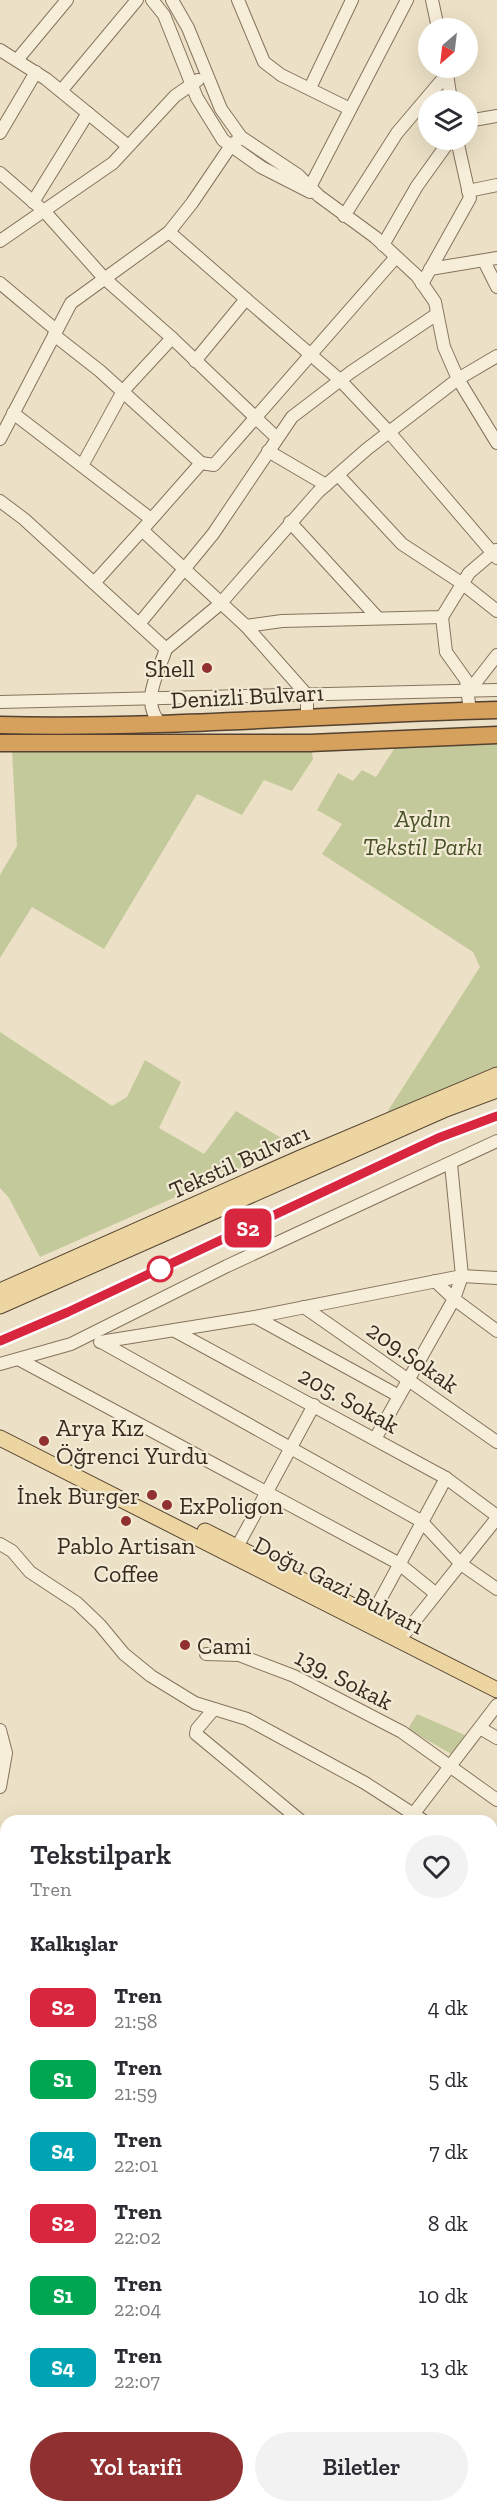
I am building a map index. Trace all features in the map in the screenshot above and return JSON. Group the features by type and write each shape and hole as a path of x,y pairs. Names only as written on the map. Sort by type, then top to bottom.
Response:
{"highway":[{"name":"Denizli Bulvarı","path":"0,725 162,725 307,716 497,710"},
{"name":"Denizli Bulvarı","path":"0,743 310,743 497,735"}],"main road":[{"name":"Tekstil Bulvarı","path":"0,1291 300,1158 497,1075"},
{"name":"Tekstil Bulvarı","path":"0,1306 446,1109 497,1090"},
{"path":"0,1430 235,1552"},
{"name":"Doğu Gazi Bulvarı","path":"0,1438 374,1620 497,1690"},
{"path":"374,1620 406,1632 497,1678"}],"street":[{"path":"17,60 67,0"},
{"path":"61,91 137,0"},
{"path":"152,0 164,15 197,98 230,147 314,192"},
{"path":"172,0 188,28 221,109 241,137 298,175 314,192 383,245 422,284 435,302 444,347 458,379 497,443"},
{"path":"238,0 264,62 281,75 350,109"},
{"path":"310,88 352,0"},
{"path":"314,192 350,109 407,0"},
{"path":"432,0 436,18"},
{"path":"0,50 36,72 128,146"},
{"path":"0,133 36,72"},
{"path":"0,241 113,163 175,96 191,83 206,76"},
{"path":"344,216 397,133 440,78"},
{"path":"33,202 88,113"},
{"path":"478,119 497,116"},
{"path":"0,439 71,303 169,232 192,204 230,147 241,137"},
{"path":"383,245 417,186 443,150"},
{"path":"422,284 470,198 459,150"},
{"path":"0,173 45,212 104,278 172,338 277,438"},
{"path":"468,191 497,185"},
{"path":"169,232 340,380 389,432 495,554 470,573 442,617 446,652 466,680 470,711"},
{"path":"0,283 201,463 214,465 256,420 396,257"},
{"path":"430,269 497,258"},
{"path":"484,261 497,286"},
{"path":"195,361 246,299"},
{"path":"140,624 186,568 292,417 340,380 437,314"},
{"path":"83,464 123,391 172,338"},
{"path":"162,725 153,716 149,699 166,649 219,604 290,522 338,474 458,379 497,356"},
{"path":"13,413 83,464 151,519"},
{"path":"268,451 326,485"},
{"path":"94,583 201,463"},
{"path":"338,474 402,544 463,584 497,611"},
{"path":"0,501 24,519 166,649"},
{"path":"290,522 378,617"},
{"path":"142,530 186,568 219,604 246,626 307,694 307,716"},
{"path":"246,626 282,621 442,617"},
{"path":"469,692 497,655"},
{"path":"0,702 497,690"},
{"path":"0,1364 71,1344 227,1266 497,1141"},
{"path":"375,1438 454,1299 462,1276 451,1164"},
{"path":"103,1343 255,1317 462,1276 497,1278"},
{"path":"435,1281 454,1299 497,1331"},
{"name":"209.Sokak","path":"304,1307 497,1442"},
{"path":"255,1317 399,1396"},
{"name":"205. Sokak","path":"175,1331 446,1478 497,1517"},
{"path":"86,1336 103,1343 421,1521 461,1564 497,1589"},
{"path":"20,1359 398,1563 435,1593"},
{"path":"235,1552 314,1405"},
{"path":"374,1620 398,1563 446,1478"},
{"path":"406,1632 497,1517"},
{"path":"0,1544 12,1551 30,1572 77,1603 100,1625 124,1654 152,1676 195,1703 247,1719 365,1783 408,1815"},
{"name":"139. Sokak","path":"206,1654 233,1654 280,1669 402,1732 497,1800"},
{"path":"413,1815 497,1705"},
{"path":"214,1709 197,1729 196,1734 294,1815"},
{"path":"480,1728 497,1738"},
{"path":"0,1730 6,1753 0,1788"}],"green space":[{"name":"Aydın Tekstil Parkı","path":"497,743 497,1071 386,1114 480,967 473,952 322,854 342,824 317,810 338,773 353,781 362,770 376,777 396,746"},
{"path":"311,746 313,759 292,791 264,780 242,815 197,794 104,949 32,907 0,958 0,875 17,846 12,749"},
{"path":"0,1032 112,1106 127,1097 145,1060 181,1082 159,1128 204,1154 236,1111 293,1145 40,1257 9,1198 0,1188"},
{"path":"417,1714 465,1735 453,1755 408,1729"}],"railway":[{"path":"0,1341 67,1313 450,1133 497,1116"}],"train":[{"name":"S2","path":"0,1341 68,1312 438,1138 497,1116"}],"place":[{"name":"Shell","path":"207,668"},
{"name":"Arya Kız Öğrenci Yurdu","path":"44,1441"},
{"name":"İnek Burger","path":"152,1495"},
{"name":"ExPoligon","path":"167,1505"},
{"name":"Pablo Artisan Coffee","path":"126,1521"},
{"name":"Cami","path":"185,1645"}]}
